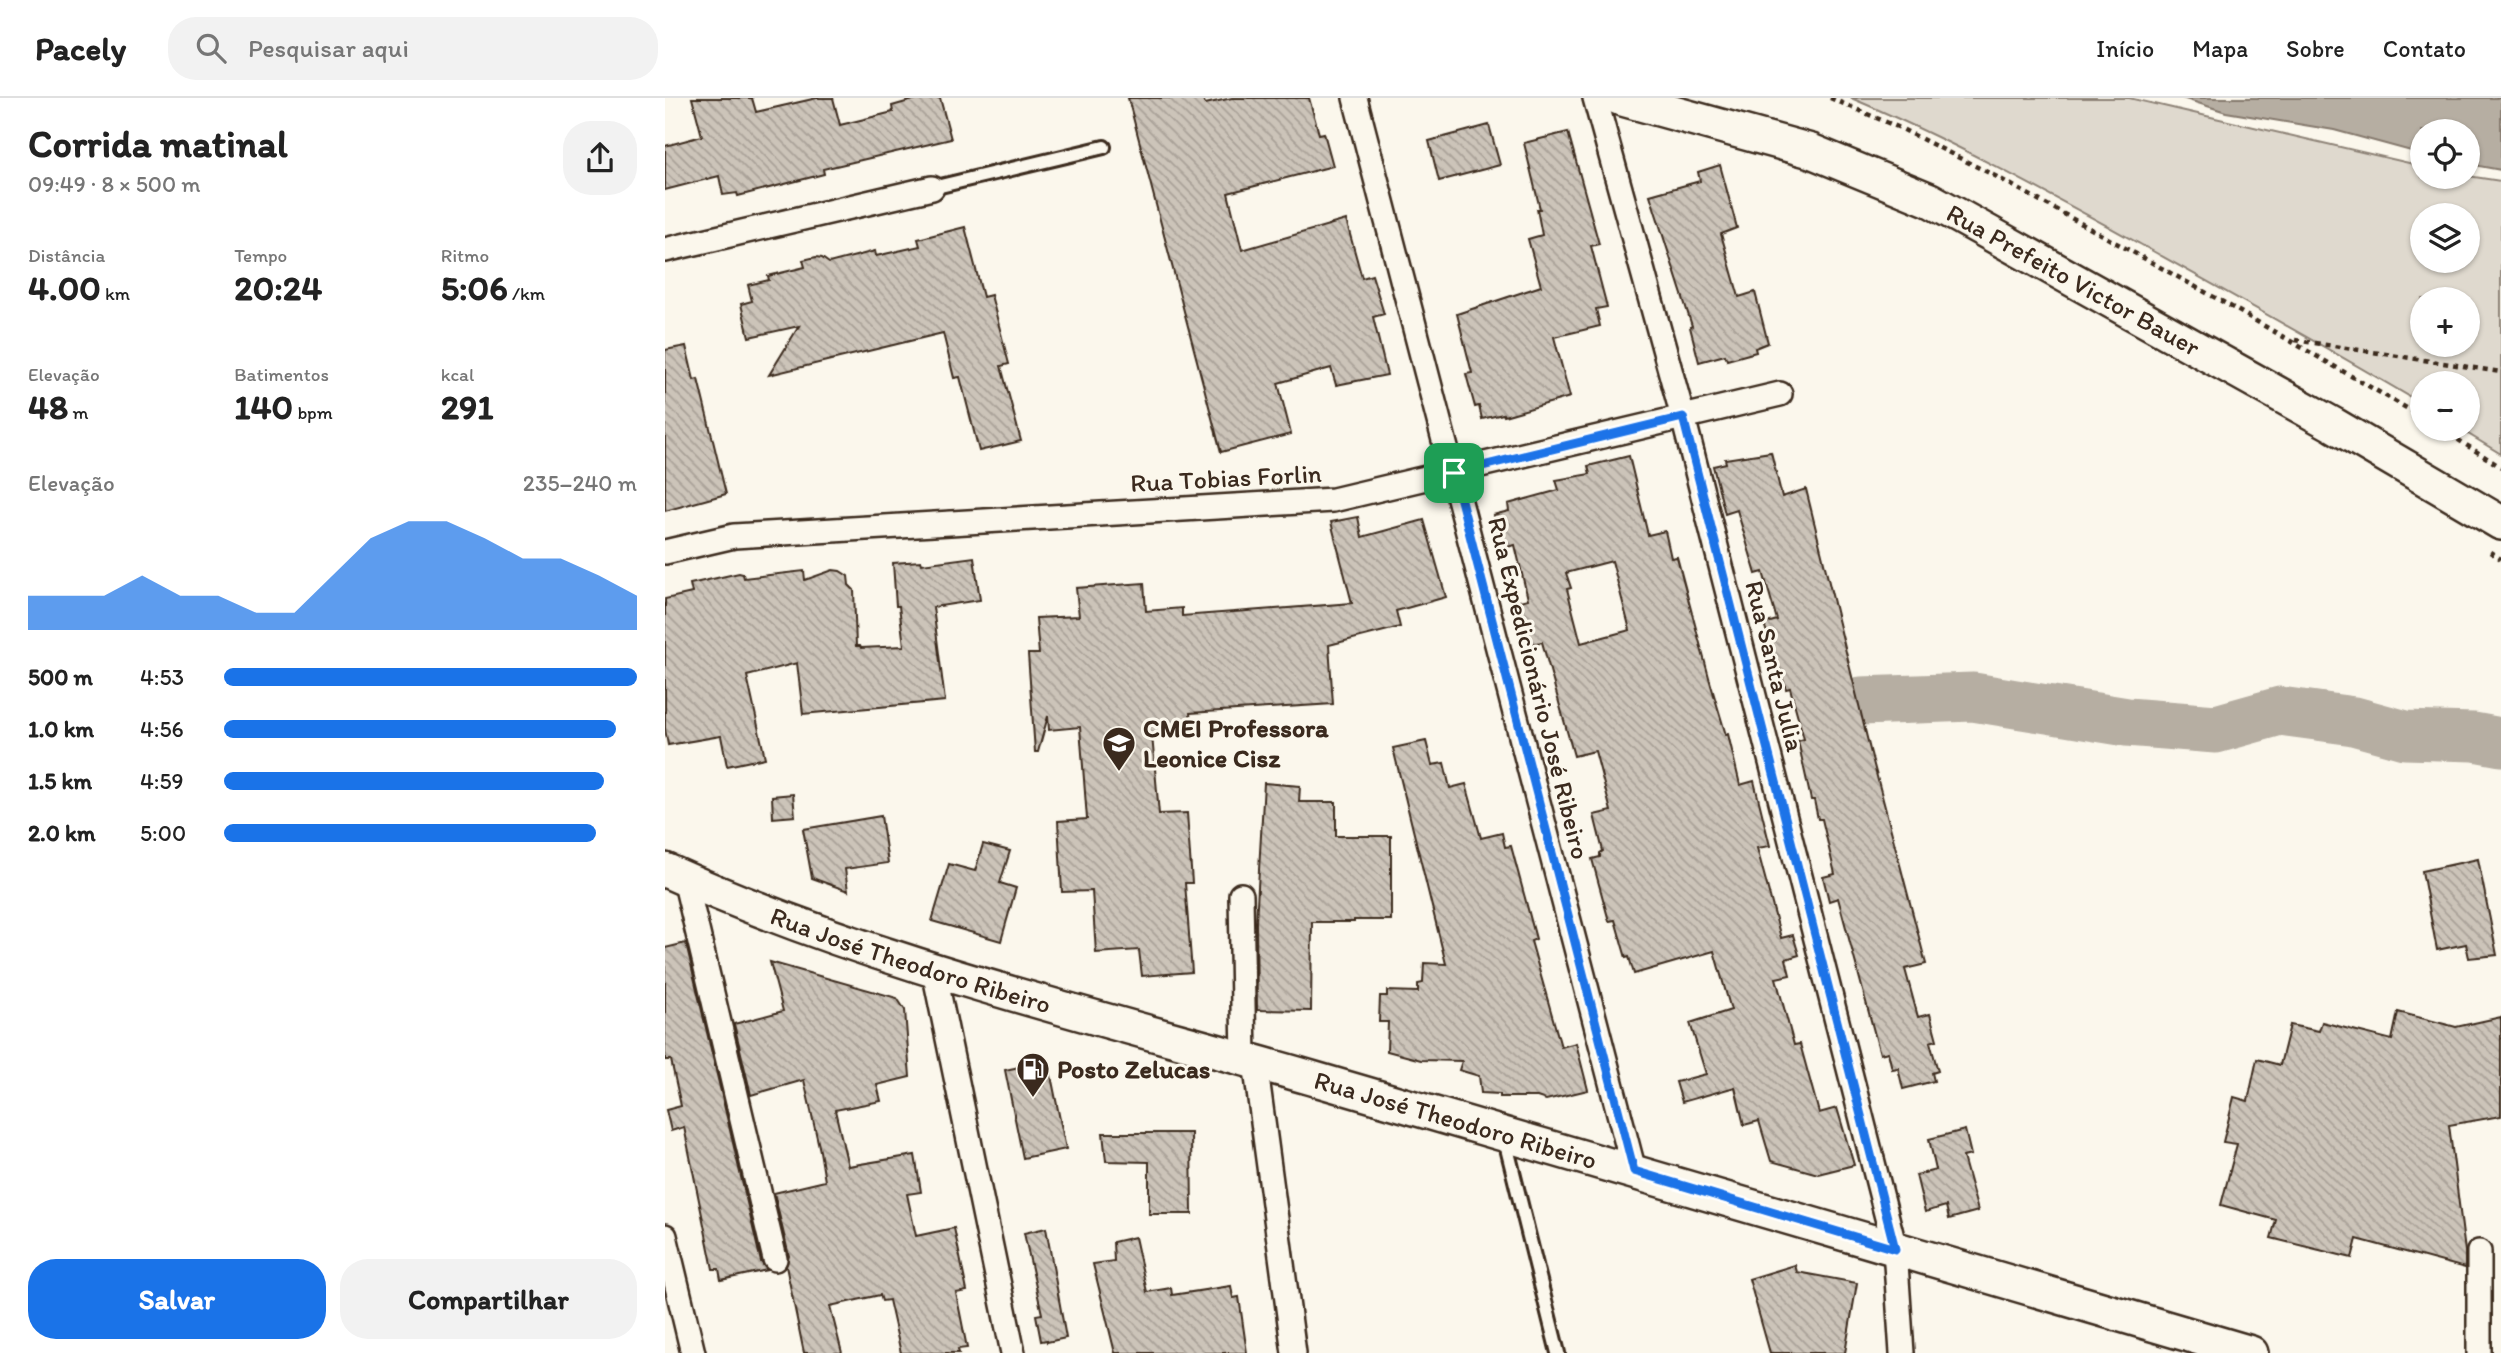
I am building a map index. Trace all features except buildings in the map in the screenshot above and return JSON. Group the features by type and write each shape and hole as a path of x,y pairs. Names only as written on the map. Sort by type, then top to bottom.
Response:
{"main road":[{"name":"Rua Prefeito Victor Bauer","path":"1619,98 1811,151 1930,200 2343,430 2501,523"},
{"name":"Rua José Theodoro Ribeiro","path":"675,874 779,917 934,971 1503,1133 2251,1353"}],"street":[{"name":"Rua Expedicionário José Ribeiro","path":"1355,98 1634,1171"},
{"name":"Rua Santa Julia","path":"1595,98 1683,417 1895,1249 1902,1353"},
{"path":"665,250 932,188"},
{"name":"Rua Tobias Forlin","path":"665,552 734,536 1333,500 1780,394"},
{"path":"675,874 775,1259"},
{"path":"1241,895 1249,1060 1294,1353"},
{"path":"934,971 1013,1353"},
{"path":"665,1236 693,1353"},
{"path":"2479,1252 2479,1353"}],"lane":[{"path":"932,188 1104,147"},
{"path":"1503,1133 1558,1353"}],"path":[{"path":"1830,98 1900,128 1987,171 2410,409"},
{"path":"2291,340 2501,372"},
{"path":"2460,441 2501,467"}],"shaded area":[{"path":"1851,98 2129,98 2410,163 2410,189 2480,189 2480,178 2501,181 2501,454 2480,441 2480,371 2410,371 2410,397 2069,205 1961,149"},
{"path":"2182,98 2501,98 2501,170 2480,166 2480,119 2410,119 2410,151 2334,130 2226,112"}],"waterway":[{"path":"1861,701 1973,697 2127,722 2216,729 2280,711 2354,721 2405,735 2474,737 2501,742"}],"place":[{"name":"CMEI Professora Leonice Cisz","path":"1119,773"},
{"name":"Posto Zelucas","path":"1033,1099"}],"route":[{"path":"1683,417 1895,1249 1634,1171 1454,473 1683,417"}]}
